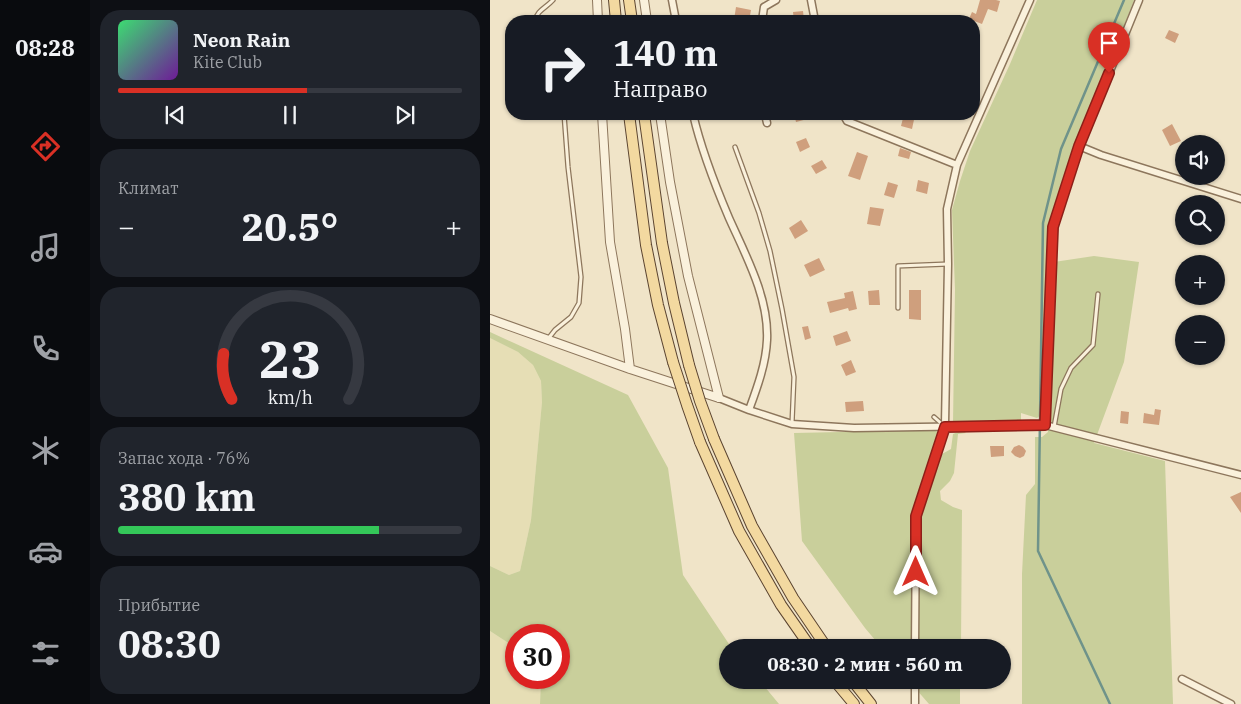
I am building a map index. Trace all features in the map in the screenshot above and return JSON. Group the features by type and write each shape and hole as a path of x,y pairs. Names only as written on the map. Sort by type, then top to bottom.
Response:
{"main road":[{"path":"614,0 615,15"},
{"path":"630,0 631,15"},
{"path":"630,120 646,245 658,305 686,405 739,532 781,605 804,639"},
{"path":"645,120 662,243 688,365 700,401 714,439 752,526 793,598 821,639"},
{"path":"842,689 854,704"},
{"path":"859,689 871,704"}],"street":[{"path":"597,0 598,15"},
{"path":"644,0 646,15"},
{"path":"672,0 675,15"},
{"path":"763,15 764,7 776,0"},
{"path":"811,0 814,15"},
{"path":"980,113 1030,0"},
{"path":"1045,425 1053,227 1079,146 1139,0"},
{"path":"602,120 610,242 630,369"},
{"path":"661,120 670,182 688,276 719,398"},
{"path":"695,120 703,151 729,217 748,258 765,312 767,340 764,362 749,410"},
{"path":"847,120 957,165"},
{"path":"915,639 916,516 945,427 948,264 947,209 957,165 977,120"},
{"path":"1079,146 1101,155 1241,199"},
{"path":"490,319 792,424 854,428 1045,425 1241,475"},
{"path":"1182,679 1231,704"},
{"path":"915,689 915,703"}],"lane":[{"path":"537,15 554,0"},
{"path":"547,339 571,317 579,303 581,277 564,120"},
{"path":"735,147 770,250 794,377 792,424"},
{"path":"898,308 898,266 948,264"},
{"path":"1054,427 1061,389 1071,368 1093,345 1098,294"},
{"path":"934,416 945,427"}],"shaded area":[{"path":"490,338 518,352 533,365 541,381 542,402 531,520 520,571 509,575 490,566"},
{"path":"490,631 505,641 505,689 541,689 540,704 490,704"}],"green space":[{"path":"1037,0 1134,0 1077,145 1050,226 1043,413 1037,418 1021,413 1021,421 981,421 971,424 953,423 955,290 952,210 970,151"},
{"path":"1094,256 1139,262 1124,362 1094,443 1165,461 1173,704 1022,704 1022,574 1026,495 1035,484 1035,437 1042,437 1048,432 1054,262"},
{"path":"490,332 628,395 668,468 683,575 726,639 719,639 719,689 766,689 779,704 540,704 541,689 570,689 570,624 505,624 505,641 490,631 490,566 509,575 520,571 531,520 542,402 541,381 533,365 518,352 490,338"},
{"path":"934,430 940,433 934,453 942,454 951,449 953,434 963,430 966,433 958,434 954,473 950,481 940,491 941,500 962,510 961,639 874,639 865,628 802,541 794,433"},
{"path":"916,689 960,689 960,704 929,704"}],"building":[{"path":"980,0 1000,1 997,12 988,9 982,24 980,23 980,15 971,15 972,12 976,14"},
{"path":"736,7 751,10 750,15 735,15"},
{"path":"803,11 803,15 793,15 793,12"},
{"path":"1169,30 1179,34 1175,43 1165,38"},
{"path":"902,120 914,120 912,129 901,126"},
{"path":"1172,124 1178,135 1175,135 1175,144 1170,146 1162,130"},
{"path":"806,138 810,147 800,152 796,142"},
{"path":"900,148 911,152 909,159 898,156"},
{"path":"857,152 868,156 860,180 848,176"},
{"path":"822,160 827,168 816,174 811,166"},
{"path":"918,180 929,183 927,194 916,191"},
{"path":"888,182 898,185 894,198 884,195"},
{"path":"870,207 884,209 880,226 867,224"},
{"path":"801,220 808,231 795,239 789,228"},
{"path":"819,258 825,270 810,277 804,265"},
{"path":"879,290 880,305 869,305 868,291"},
{"path":"909,290 921,290 921,320 909,319"},
{"path":"853,291 857,309 849,311 848,308 830,313 827,302 845,298 844,293"},
{"path":"808,326 811,338 805,340 802,327"},
{"path":"847,331 851,341 836,346 833,336"},
{"path":"851,360 856,372 846,376 841,365"},
{"path":"863,401 864,411 846,412 845,402"},
{"path":"1155,409 1161,410 1159,425 1143,423 1144,413 1154,415"},
{"path":"1121,411 1129,412 1128,424 1120,423"},
{"path":"1019,445 1026,451 1024,456 1020,458 1011,452 1014,447"},
{"path":"990,446 1004,446 1004,456 991,457"},
{"path":"1241,492 1241,513 1230,497"}],"waterway":[{"path":"1110,704 1038,551 1043,223 1061,149 1124,0"}],"route":[{"path":"916,572 916,516 945,427 1045,425 1053,227 1079,146 1109,73"}]}
